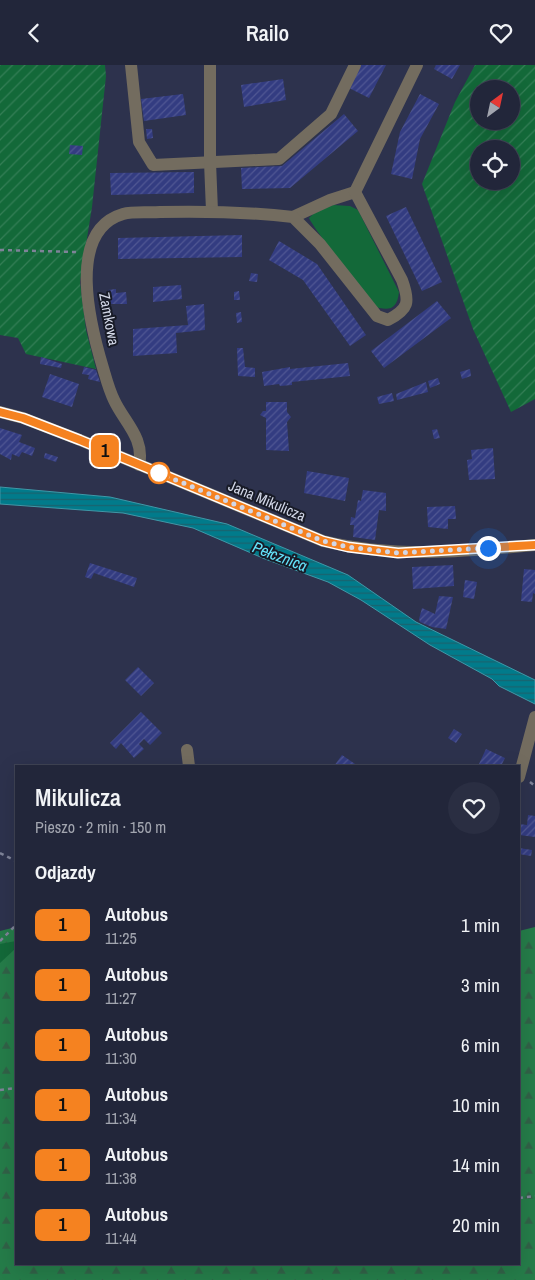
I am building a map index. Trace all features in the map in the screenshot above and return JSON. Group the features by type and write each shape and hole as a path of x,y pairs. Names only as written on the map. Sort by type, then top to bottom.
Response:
{"street":[{"path":"131,65 139,142 153,165 279,159 331,114 355,65"},
{"path":"210,65 212,211"},
{"path":"293,217 320,244 368,308 377,316 388,320 399,314 406,305 407,295 402,280 356,193 417,65"},
{"name":"Zamkowa","path":"138,465 142,452 138,439 113,400 91,330 86,283 91,252 97,233 108,221 123,214 212,211 293,217 330,200 356,193"},
{"name":"Jana Mikulicza","path":"0,412 23,418 72,437 323,541 348,547 398,553 535,545"},
{"path":"520,773 535,717"},
{"path":"187,750 189,765"}],"path":[{"path":"0,250 91,252"},
{"path":"0,853 15,860"},
{"path":"0,941 15,926"},
{"path":"0,1090 15,1088"},
{"path":"520,1198 535,1196"}],"green space":[{"path":"15,927 15,1265 520,1265 520,931 535,927 535,1280 0,1280 0,931"}],"shaded area":[{"path":"0,65 105,65 106,76 92,207 80,282 86,330 96,369 26,354 18,338 0,335"},
{"path":"475,65 535,65 535,399 511,412 473,329 422,184 455,102"},
{"path":"333,205 350,206 358,210 399,292 396,303 391,308 383,309 372,306 309,218 314,213"},
{"path":"15,941 15,949 0,963 0,944"}],"water":[{"name":"Pełcznica","path":"0,487 110,497 227,524 348,575 416,622 535,680 535,704 499,686 492,679 430,645 361,600 328,582 265,559 193,528 123,513 0,504"}],"building":[{"path":"361,65 386,65 369,98 349,88"},
{"path":"436,65 460,65 452,79 434,69"},
{"path":"283,79 286,100 244,107 241,85"},
{"path":"183,94 186,115 144,121 141,99"},
{"path":"420,94 439,104 420,139 412,179 391,174 400,132"},
{"path":"344,114 358,131 290,188 242,189 241,168 282,166"},
{"path":"146,129 152,129 153,138 147,139"},
{"path":"70,145 83,146 82,155 69,154"},
{"path":"194,172 194,193 111,195 110,173"},
{"path":"406,207 442,282 422,291 386,216"},
{"path":"242,235 242,257 118,259 118,238"},
{"path":"279,241 317,264 366,335 350,346 303,280 269,260"},
{"path":"251,273 258,274 257,282 249,281"},
{"path":"181,285 182,299 153,302 153,287"},
{"path":"116,289 116,293 126,292 127,304 108,304 108,290"},
{"path":"239,291 240,300 234,300 234,292"},
{"path":"437,301 451,318 384,368 371,351"},
{"path":"204,304 205,330 176,333 177,353 133,356 133,329 188,325 186,306"},
{"path":"241,312 242,322 237,323 236,313"},
{"path":"237,348 243,348 245,367 255,368 255,377 238,376"},
{"path":"41,357 62,364 61,368 40,364"},
{"path":"348,363 350,376 292,382 292,385 264,386 262,372 290,367 290,369"},
{"path":"84,367 96,370 100,382 88,379 89,375 82,374"},
{"path":"470,369 471,376 462,379 460,372"},
{"path":"50,374 79,384 72,407 42,397"},
{"path":"438,378 440,384 430,388 428,381"},
{"path":"426,382 428,392 397,400 396,394"},
{"path":"392,393 394,401 379,404 377,397"},
{"path":"266,402 287,402 287,412 291,417 287,422 289,451 266,450 266,418 260,415 263,411 266,411"},
{"path":"0,428 22,435 19,442 35,448 32,456 22,452 19,457 12,454 11,460 0,454"},
{"path":"437,429 440,438 434,439 432,430"},
{"path":"493,448 495,479 469,480 467,460 472,459 471,450"},
{"path":"45,453 58,457 56,462 44,458"},
{"path":"307,471 349,478 345,501 304,493"},
{"path":"363,490 386,493 386,511 379,510 375,540 353,537 354,525 350,525 351,517 355,518 358,500 361,501"},
{"path":"455,506 456,519 448,519 448,529 428,527 427,507"},
{"path":"90,563 137,578 134,587 94,573 91,579 85,577"},
{"path":"453,565 454,586 413,589 412,567"},
{"path":"524,569 535,570 535,594 533,593 532,602 521,601"},
{"path":"465,580 477,582 474,599 463,597"},
{"path":"439,596 453,597 446,629 432,627 420,622 419,619 422,608 435,614"},
{"path":"138,667 154,683 141,696 125,680"},
{"path":"141,712 162,733 150,745 144,739 139,744 144,749 134,758 121,743 116,749 110,743"},
{"path":"454,729 462,734 456,743 448,738"},
{"path":"486,749 505,758 502,765 478,765"},
{"path":"342,755 357,765 335,765"},
{"path":"528,815 535,816 535,837 520,835 520,824 527,825"},
{"path":"520,848 532,850 531,856 520,854"}],"bus line":[{"name":"1","path":"0,412 23,418 80,440 323,541 373,551 398,553 535,545"}],"route":[{"path":"159,473 323,541 348,547 398,553 488,548"}]}
